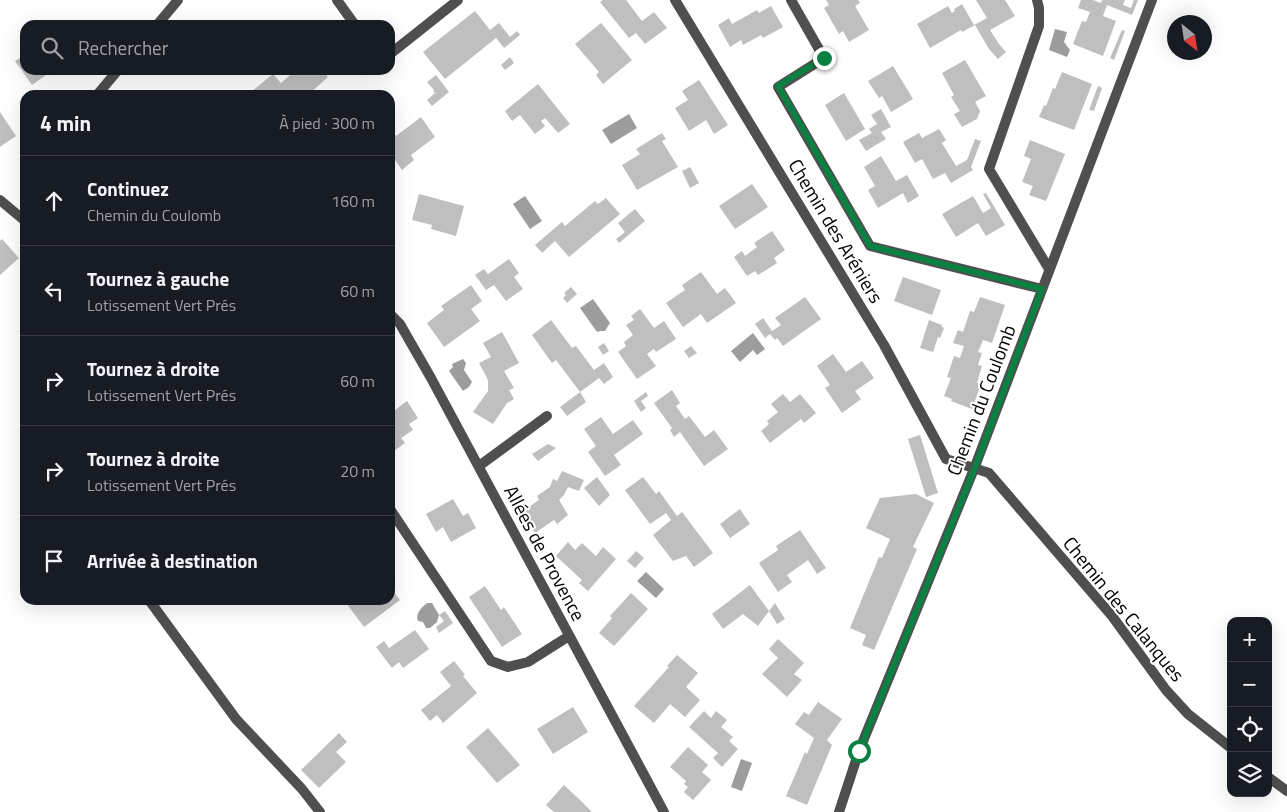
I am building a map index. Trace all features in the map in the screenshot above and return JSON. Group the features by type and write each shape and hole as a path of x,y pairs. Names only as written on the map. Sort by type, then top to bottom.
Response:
{"street":[{"path":"161,20 178,0"},
{"path":"337,0 351,20"},
{"path":"395,50 458,0"},
{"name":"Chemin des Aréniers","path":"675,0 884,345 946,459 974,470"},
{"path":"791,0 824,58 778,86 870,246 1042,289"},
{"path":"1037,0 1039,26 989,169 1049,269"},
{"name":"Chemin du Coulomb","path":"839,812 859,751 974,470 1152,0"},
{"path":"101,90 114,75"},
{"path":"0,200 20,217"},
{"name":"Allées de Provence","path":"395,319 400,324 479,466 664,812"},
{"path":"479,466 547,416"},
{"name":"Chemin des Calanques","path":"974,470 988,473 1112,616 1166,690 1188,714 1227,745"},
{"path":"395,517 491,661 508,667 528,662 569,636"},
{"path":"153,605 236,719 302,789 320,812"},
{"path":"1272,779 1287,791"}],"shaded area":[{"path":"1055,29 1067,32 1064,42 1070,50 1067,57 1049,50"},
{"path":"629,114 637,128 611,144 602,130"},
{"path":"525,196 542,221 530,229 513,204"},
{"path":"593,299 610,323 605,331 597,332 580,308"},
{"path":"753,333 765,349 757,355 753,350 740,362 731,351"},
{"path":"463,359 466,363 464,370 472,382 463,391 449,371 453,367 452,364"},
{"path":"646,572 664,589 656,598 637,581"},
{"path":"427,603 432,603 439,615 437,622 430,628 426,628 423,622 418,621 417,618 419,611"},
{"path":"741,759 752,763 742,791 731,787"}],"building":[{"path":"603,0 626,0 642,21 654,12 667,28 645,44 636,33 629,38 600,2"},
{"path":"826,0 858,0 860,3 855,6 869,30 849,42 843,31 839,34 824,8 829,5"},
{"path":"976,0 1005,0 1015,16 990,30 1006,52 998,59 989,49 975,25 962,32 961,30 930,48 917,24 948,6 952,13 955,11 954,9 962,4 974,25 987,18"},
{"path":"1081,0 1093,0 1101,3 1102,0 1125,0 1123,5 1131,8 1134,0 1138,0 1132,15 1107,5 1103,16 1116,21 1103,56 1073,44 1082,21 1086,22 1090,12 1078,8"},
{"path":"771,6 783,27 763,38 761,35 743,45 741,40 730,47 718,25 729,18 732,24 757,10 759,13"},
{"path":"475,11 490,30 499,23 510,37 517,31 520,35 504,48 496,38 445,79 423,52"},
{"path":"601,23 632,60 603,84 596,75 599,72 575,44"},
{"path":"1122,30 1125,31 1114,60 1110,58"},
{"path":"510,57 514,63 505,70 501,65"},
{"path":"20,58 20,68 15,61"},
{"path":"965,60 986,96 975,102 980,111 977,119 962,127 954,114 960,111 951,97 954,95 942,73"},
{"path":"893,66 913,99 891,112 882,96 879,98 868,81"},
{"path":"1062,72 1092,84 1074,130 1039,117 1044,105 1046,106 1053,88 1055,89"},
{"path":"25,75 46,75 32,85"},
{"path":"272,75 281,83 290,75 326,75 328,77 314,90 253,90"},
{"path":"436,75 449,92 432,106 427,100 435,93 427,82"},
{"path":"699,80 728,125 714,134 706,120 689,131 675,108 688,100 682,91"},
{"path":"538,84 570,124 558,133 545,118 541,121 545,126 535,134 520,115 512,121 505,111"},
{"path":"1098,86 1102,88 1094,111 1089,110"},
{"path":"844,93 865,129 846,141 825,105"},
{"path":"881,109 891,127 881,132 886,139 866,151 859,140 872,133 869,129 877,124 871,115"},
{"path":"0,112 16,136 0,147"},
{"path":"421,117 435,137 411,155 414,160 402,170 395,160 395,134 396,136"},
{"path":"939,129 946,140 942,143 956,166 967,160 975,139 981,141 971,167 973,170 951,183 945,173 933,179 922,159 915,163 903,142 919,133 922,138"},
{"path":"662,133 666,139 662,141 678,167 637,190 622,165 640,154 636,149"},
{"path":"1030,140 1065,154 1046,201 1029,195 1033,186 1022,182 1031,159 1024,156"},
{"path":"881,156 896,181 907,175 919,196 908,203 903,193 878,208 868,190 875,186 864,167"},
{"path":"690,167 699,183 690,188 682,171"},
{"path":"752,184 768,207 735,229 719,206"},
{"path":"986,193 1005,225 986,236 978,223 956,237 942,214 973,196 983,213 991,208 983,194"},
{"path":"419,194 464,206 456,236 431,229 432,225 412,220"},
{"path":"606,198 620,214 569,257 555,241 542,253 535,245 562,222 565,226 595,201 598,204"},
{"path":"635,209 645,221 619,243 616,239 625,232 618,223"},
{"path":"772,231 785,250 774,258 777,263 758,275 755,271 747,276 734,257 742,251 745,256 757,247 754,243"},
{"path":"2,239 19,258 0,275 0,241"},
{"path":"509,259 519,273 514,277 523,289 506,301 494,285 486,290 475,275 484,269 488,274"},
{"path":"701,272 717,294 725,288 736,303 707,323 701,314 683,327 666,303 685,290 682,285"},
{"path":"903,277 941,290 932,315 894,301"},
{"path":"471,285 482,301 471,309 480,321 444,347 427,323 444,310 441,306"},
{"path":"571,287 577,294 567,303 563,298 566,295 564,293"},
{"path":"805,297 821,319 783,346 777,338 775,340 770,334 765,338 755,324 763,318 772,331 781,325 775,318"},
{"path":"980,297 1005,305 992,343 983,340 978,352 982,353 978,365 982,366 977,383 981,384 972,409 951,401 952,399 944,396 951,378 947,377 954,356 960,358 964,346 953,343 958,330 963,332 970,311 974,312"},
{"path":"640,309 654,328 664,321 676,339 656,352 654,349 647,354 656,366 637,379 618,352 626,346 624,342 633,335 626,325 634,320 631,316"},
{"path":"551,320 572,348 576,346 594,370 604,363 613,377 604,384 599,378 580,392 556,360 552,363 532,335"},
{"path":"929,320 942,325 944,328 940,338 938,337 933,352 920,348"},
{"path":"502,332 519,363 504,371 514,388 509,390 514,399 507,403 493,424 473,412 488,391 488,380 479,363 491,357 483,343"},
{"path":"604,343 609,351 603,355 598,347"},
{"path":"691,346 697,353 689,358 684,351"},
{"path":"833,354 846,372 862,361 874,378 855,391 861,399 842,413 825,388 830,385 817,366"},
{"path":"672,390 680,403 676,406 685,419 689,416 705,437 714,430 728,449 704,466 680,432 674,437 670,430 672,428 654,403"},
{"path":"580,392 586,402 567,416 560,407"},
{"path":"646,392 648,396 641,401 646,408 641,412 634,401"},
{"path":"783,394 790,402 800,394 816,413 804,423 801,419 770,443 761,431 769,424 767,421 778,412 771,404"},
{"path":"407,401 418,418 409,424 413,430 401,438 405,443 395,450 395,410"},
{"path":"601,417 613,434 633,420 643,434 614,455 621,465 605,476 588,452 596,446 584,429"},
{"path":"920,435 938,493 926,497 908,439"},
{"path":"548,444 556,448 538,461 532,454"},
{"path":"562,471 584,480 579,491 568,487 559,500 568,515 557,524 554,520 535,533 520,513 539,500 537,496 550,487 553,479 557,481"},
{"path":"597,477 610,495 599,506 584,488"},
{"path":"643,477 656,494 659,491 677,516 682,512 713,553 694,567 686,556 673,561 653,535 671,520 666,513 650,524 625,490"},
{"path":"916,494 934,503 913,547 917,549 874,650 862,645 866,635 850,628 879,557 882,558 890,539 866,528 880,498"},
{"path":"453,499 463,516 468,513 476,528 451,542 443,527 436,532 426,514"},
{"path":"740,509 750,524 730,538 720,524"},
{"path":"800,530 826,568 817,574 808,560 787,575 792,582 778,592 759,563 778,550 776,546"},
{"path":"568,542 575,550 582,543 596,556 603,547 616,559 588,591 579,583 582,580 556,556"},
{"path":"636,551 644,558 635,568 627,561"},
{"path":"750,585 769,611 758,626 743,614 723,629 712,614"},
{"path":"485,586 501,610 504,607 522,634 502,647 469,597"},
{"path":"631,593 648,609 614,646 599,633 612,618 610,616"},
{"path":"395,594 400,600 395,604"},
{"path":"775,603 785,619 777,624 769,611"},
{"path":"348,605 393,605 364,627"},
{"path":"445,611 453,623 439,633 436,627 444,621 439,615"},
{"path":"415,630 429,649 403,668 399,662 392,668 376,647 384,641 389,648"},
{"path":"778,639 804,663 794,674 802,680 787,697 762,674 778,658 769,649"},
{"path":"677,655 698,673 686,687 700,700 685,717 670,704 654,723 634,706 669,667 667,666"},
{"path":"454,661 477,693 443,723 437,715 430,721 421,710 451,686 440,672"},
{"path":"818,702 842,719 827,740 832,745 807,805 786,796 805,752 807,754 814,738 795,724 804,712 809,715"},
{"path":"573,707 588,732 553,754 537,729"},
{"path":"704,711 711,718 716,711 727,720 721,727 733,737 729,741 738,749 722,767 713,758 718,753 689,727"},
{"path":"488,728 520,765 497,783 466,747"},
{"path":"339,733 347,742 336,752 346,762 319,788 301,770"},
{"path":"688,747 708,765 702,772 711,780 693,800 684,792 688,787 684,784 686,781 670,767"},
{"path":"564,785 592,812 554,812 546,805"}],"route":[{"path":"824,58 778,86 870,246 1042,289 974,470 859,751"}]}
